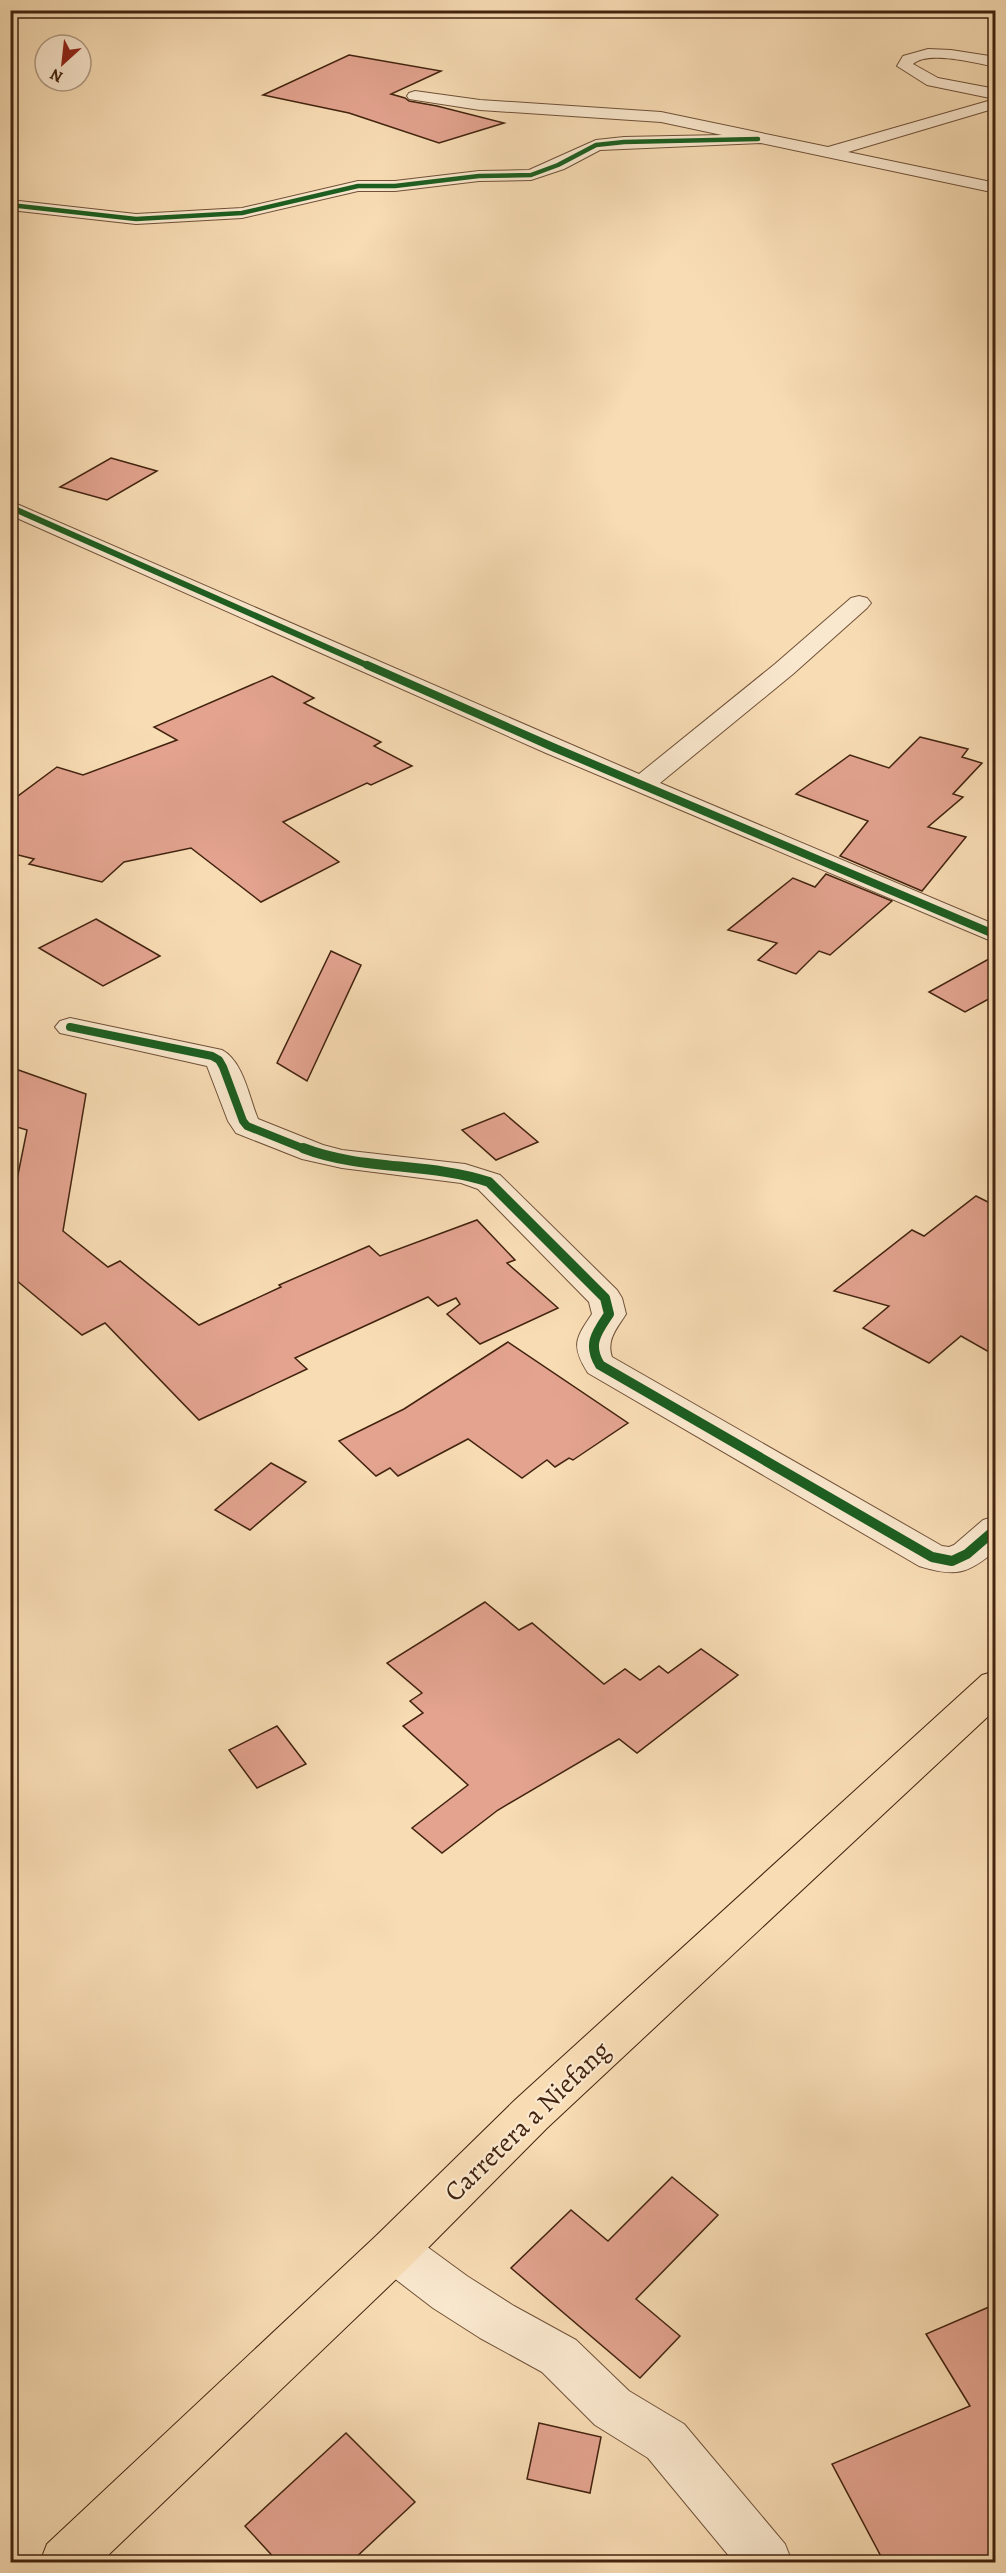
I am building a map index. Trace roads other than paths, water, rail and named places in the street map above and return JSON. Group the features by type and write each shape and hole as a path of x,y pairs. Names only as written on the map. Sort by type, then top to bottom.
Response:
{"main road":[{"name":"Carretera a Niefang","path":"65,2562 394,2250 531,2114 996,1685"}],"street":[{"path":"996,62 965,56 923,54 908,59 905,66 933,82 996,94"},
{"path":"511,91 638,115 704,124 758,139 996,188"},
{"path":"415,96 492,106 638,115"},
{"path":"825,153 996,103"},
{"path":"10,205 136,219 242,213 358,186 395,186 479,176 531,175 558,165 596,145 624,142 758,139"},
{"path":"10,507 555,748 996,934"},
{"path":"10,531 58,529"},
{"path":"643,784 784,669 859,603"},
{"path":"70,1027 212,1056 219,1060 223,1067 243,1121 247,1126 313,1152 342,1159 465,1174 489,1182 605,1298 609,1314 591,1344 592,1354 600,1365 932,1557 952,1561 967,1554 996,1529"},
{"path":"394,2250 450,2292 497,2322 559,2356 612,2408 666,2441 767,2562"}]}
